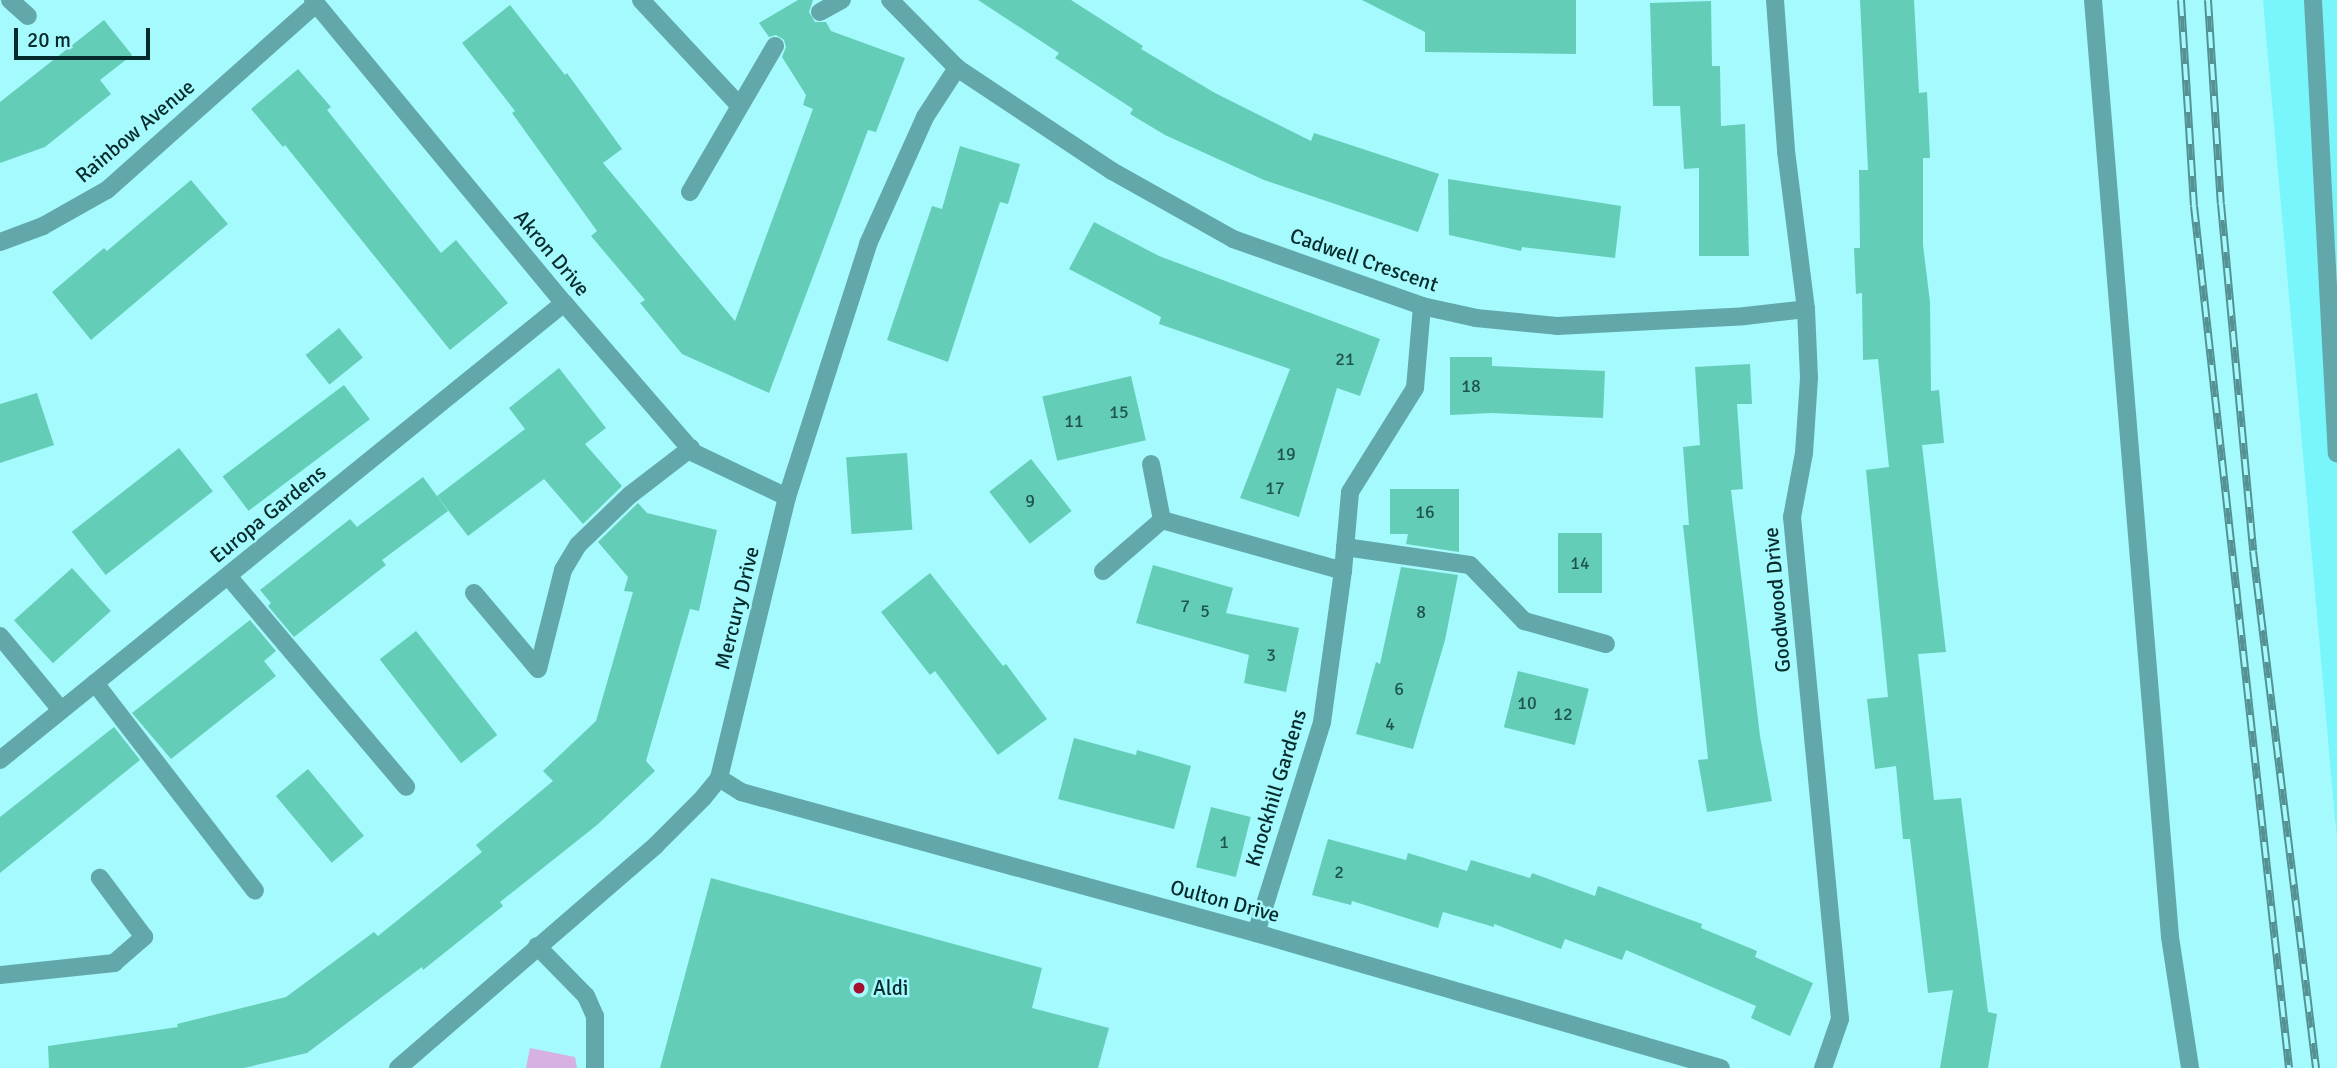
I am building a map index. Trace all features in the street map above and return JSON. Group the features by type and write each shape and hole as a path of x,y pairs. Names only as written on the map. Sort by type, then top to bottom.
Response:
{"street":[{"path":"10,0 28,16"},
{"path":"641,0 739,105"},
{"path":"820,12 842,0"},
{"name":"Cadwell Crescent","path":"890,0 957,68 1112,171 1233,239 1422,306 1476,318 1557,326 1745,316 1806,309"},
{"name":"Goodwood Drive","path":"1775,0 1786,151 1806,309 1809,378 1804,453 1791,517 1840,1019 1823,1068"},
{"path":"2093,0 2170,937 2190,1068"},
{"path":"2313,0 2337,453"},
{"name":"Rainbow Avenue","path":"0,243 43,226 107,190 314,2"},
{"name":"Akron Drive","path":"314,2 564,303 691,448 705,458 787,497"},
{"path":"690,192 775,46"},
{"name":"Mercury Drive","path":"398,1068 656,845 719,778 787,497 868,244 925,117 957,68"},
{"name":"Europa Gardens","path":"0,760 564,303"},
{"name":"Knockhill Gardens","path":"1256,933 1322,722 1343,571 1350,492 1415,388 1422,306"},
{"path":"474,593 538,668 563,570 578,545 631,495 691,448"},
{"path":"1151,464 1162,520"},
{"path":"1103,571 1162,520"},
{"path":"1162,520 1343,571"},
{"path":"1345,547 1470,565 1524,621 1606,644"},
{"path":"228,576 406,787"},
{"path":"0,635 61,710"},
{"path":"95,683 255,891"},
{"name":"Oulton Drive","path":"719,778 741,792 1256,933 1721,1068"},
{"path":"0,975 114,963 144,937 100,878"},
{"path":"537,946 586,996 595,1016 595,1068"},
{"name":"Mercury Drive","path":"383,1068 411,1054"}],"shaded area":[{"path":"2263,0 2337,0 2337,836 2335,819"},
{"path":"530,1048 575,1057 577,1068 526,1068"}],"building":[{"path":"798,0 813,0 809,12 815,22 826,22 831,31 905,58 876,132 868,130 769,393 682,354 640,303 645,300 591,236 597,231 512,113 515,111 462,43 510,5 565,75 567,73 622,149 603,163 735,321 813,109 803,105 806,95 782,57 786,47 784,40 776,35 769,37 759,23"},
{"path":"978,0 1071,0 1143,46 1141,49 1215,93 1311,141 1314,133 1439,174 1418,232 1264,180 1165,135 1130,114 1133,109 1055,58 1059,53"},
{"path":"1362,0 1576,0 1576,54 1425,52 1425,32"},
{"path":"1860,0 1914,0 1919,93 1927,92 1930,158 1923,158 1923,245 1930,302 1931,391 1939,390 1944,443 1922,445 1946,652 1918,654 1934,800 1961,798 1988,1012 1997,1014 1988,1068 1940,1068 1953,990 1928,993 1910,839 1903,839 1896,766 1875,769 1867,699 1888,697 1866,470 1889,467 1878,359 1863,360 1862,293 1856,294 1854,248 1860,248 1859,170 1868,170"},
{"path":"1711,1 1712,66 1720,66 1721,126 1745,124 1749,256 1699,256 1699,168 1684,169 1680,106 1653,106 1650,3"},
{"path":"104,20 132,55 100,80 111,94 45,147 0,163 0,102"},
{"path":"298,69 331,107 327,110 441,253 456,240 508,303 450,350 285,145 283,147 251,109"},
{"path":"960,146 1020,164 1008,204 1000,202 948,362 887,340 932,206 942,209"},
{"path":"1448,179 1621,206 1615,258 1522,247 1521,251 1449,235"},
{"path":"191,180 228,224 91,340 52,292 104,248 107,251"},
{"path":"1094,222 1159,256 1380,339 1360,396 1337,388 1299,517 1240,498 1290,369 1159,324 1161,317 1069,269"},
{"path":"339,328 363,358 329,385 306,355"},
{"path":"1450,357 1492,357 1492,366 1605,371 1603,418 1492,413 1450,415"},
{"path":"1750,364 1752,404 1737,404 1743,489 1731,490 1760,736 1772,801 1707,812 1698,760 1708,759 1683,525 1689,525 1683,447 1700,445 1695,367"},
{"path":"559,368 606,428 585,444 622,486 583,524 544,479 468,536 437,496 525,429 509,408"},
{"path":"1131,376 1146,440 1057,461 1042,396"},
{"path":"344,385 370,419 248,511 223,476"},
{"path":"37,393 54,445 0,463 0,404"},
{"path":"179,448 213,491 106,575 72,532"},
{"path":"907,453 912,530 852,534 846,457"},
{"path":"1031,459 1072,511 1030,544 989,492"},
{"path":"423,477 448,511 382,560 386,565 294,637 268,606 271,603 260,590 350,519 357,527"},
{"path":"1390,489 1459,489 1459,552 1406,544 1408,534 1390,534"},
{"path":"638,503 647,513 717,530 699,611 690,609 646,761 655,771 597,825 500,902 503,906 423,970 422,967 307,1053 244,1068 49,1068 48,1046 178,1027 177,1024 286,997 374,932 378,936 482,852 476,845 553,781 543,771 596,721 633,592 624,591 628,577 598,542"},
{"path":"1558,533 1602,533 1602,593 1558,593"},
{"path":"1153,565 1233,588 1226,613 1299,628 1286,692 1244,683 1249,655 1136,623"},
{"path":"1401,567 1458,575 1445,640 1413,749 1356,734 1376,662 1380,664"},
{"path":"72,568 111,611 53,663 14,620"},
{"path":"930,573 1003,666 1006,664 1047,719 998,755 935,671 930,675 881,612"},
{"path":"250,620 276,651 264,661 276,676 171,759 132,713"},
{"path":"416,631 497,735 461,763 380,659"},
{"path":"1518,671 1589,689 1575,745 1504,727"},
{"path":"114,727 140,760 0,873 0,817"},
{"path":"1074,738 1136,755 1137,750 1191,766 1174,829 1058,799"},
{"path":"308,769 364,836 332,863 276,796"},
{"path":"1211,807 1251,817 1236,877 1196,867"},
{"path":"1328,839 1406,860 1408,853 1467,871 1471,860 1530,878 1532,873 1595,896 1598,886 1702,924 1701,928 1757,951 1755,957 1813,983 1790,1036 1751,1018 1756,1006 1626,950 1622,960 1565,939 1561,949 1494,924 1494,927 1443,912 1438,928 1352,901 1351,905 1312,895"},
{"name":"Aldi","path":"711,878 1042,968 1032,1008 1109,1028 1098,1068 660,1068"}],"railway":[{"path":"2181,0 2194,206 2289,1068"},
{"path":"2208,0 2221,204 2253,551 2316,1068"}],"place":[{"name":"Aldi","path":"859,988"}]}
